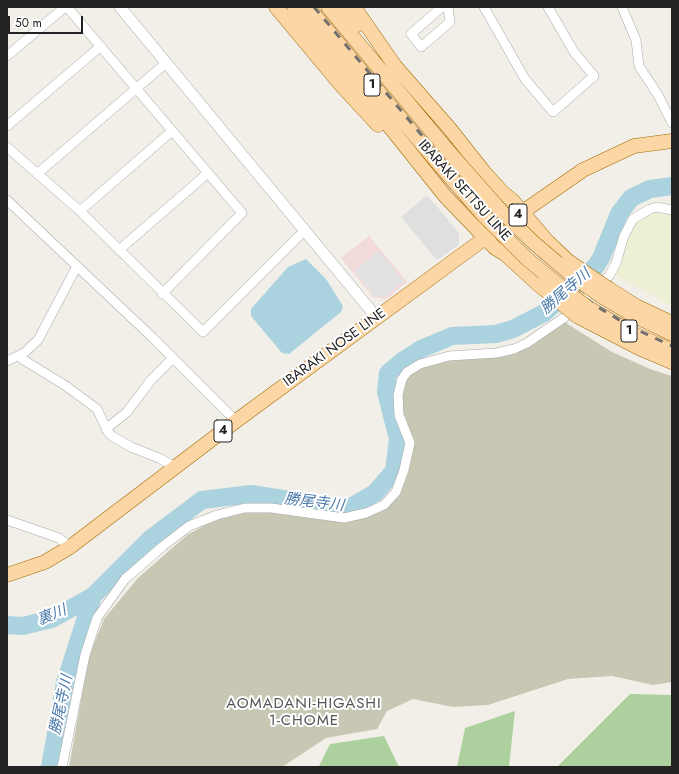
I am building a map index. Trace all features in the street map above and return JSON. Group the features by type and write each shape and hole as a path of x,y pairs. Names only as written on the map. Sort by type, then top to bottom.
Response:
{"main road":[{"path":"276,7 356,102 390,137 408,152"},
{"path":"294,7 337,59 408,152 445,196 485,238 539,285 639,348 672,362"},
{"name":"IBARAKI SETTSU LINE","path":"308,7 437,162 484,215 526,258 561,287 582,311 672,351"},
{"name":"IBARAKI SETTSU LINE","path":"328,7 449,152 497,206 534,243 575,278 605,293 631,314 672,334"},
{"path":"342,7 450,129 484,172 548,242 605,293 672,323"},
{"path":"354,7 395,66"},
{"name":"IBARAKI NOSE LINE","path":"7,575 45,562 70,547 236,421 485,238 583,170 627,149 672,141"}],"street":[{"path":"7,56 66,7 101,46 242,213 162,294"},
{"path":"120,7 377,318"},
{"path":"442,7 411,34 421,47 450,22 448,7"},
{"path":"484,7 525,79 553,112 594,76 574,52 548,7"},
{"path":"622,7 636,40 639,66 658,95 672,122"},
{"path":"7,126 101,46"},
{"path":"37,174 166,63"},
{"path":"80,211 172,131"},
{"path":"7,147 80,211 162,294 203,332 305,230"},
{"path":"118,250 208,173"},
{"path":"8,204 77,266 236,421"},
{"path":"62,767 85,655 97,618 125,579 162,546 189,526 217,515 245,508 271,508 344,518 366,513 384,505 396,492 404,470 410,443 399,415 398,395 402,380 407,372 420,364 449,356 505,350 524,345 565,317 606,278 616,263 628,227 635,218 654,208 672,210"},
{"path":"7,369 13,362 13,358 38,340 77,266"},
{"path":"13,358 22,359 66,386 97,409 106,429 112,436 131,447 160,458 175,467"},
{"path":"106,429 126,412 151,380 173,358"},
{"path":"7,520 59,538 70,547"}],"shaded area":[{"path":"427,195 459,233 459,245 437,260 401,217"},
{"path":"660,211 672,214 672,306 613,274 635,225 643,217"},
{"path":"369,236 407,282 386,299 373,297 341,258"},
{"path":"378,251 404,281 385,297 374,296 354,271"},
{"path":"563,321 612,352 650,369 672,376 672,682 653,685 612,676 568,679 488,705 453,707 413,699 387,711 377,729 326,738 282,767 69,767 89,656 104,619 138,578 187,535 218,518 234,513 268,512 346,521 387,507 409,469 414,442 401,409 400,393 406,379 421,367 450,359 506,353"}],"green space":[{"path":"630,694 672,695 672,767 557,767"},
{"path":"515,711 509,767 457,767 465,728"},
{"path":"384,736 399,767 319,766 330,744"}],"water":[{"path":"306,259 326,279 343,306 341,312 289,354 282,353 251,316 251,309 288,267"}],"waterway":[{"name":"勝尾寺川","path":"50,767 65,683 93,596 150,539 202,500 251,494 347,509 375,493 394,471 398,439 386,392 388,373 401,362 421,349 452,336 496,334 513,329 544,313 596,266 601,258 619,214 631,198 650,189 672,186"},
{"name":"裏川","path":"7,625 23,626 52,619 93,596"}],"railway":[{"path":"314,7 461,182 522,247 557,278 593,304 631,327 672,346"},
{"path":"539,255 584,291"}],"district":[{"name":"AOMADANI-HIGASHI 1-CHOME","path":"304,712"}]}
